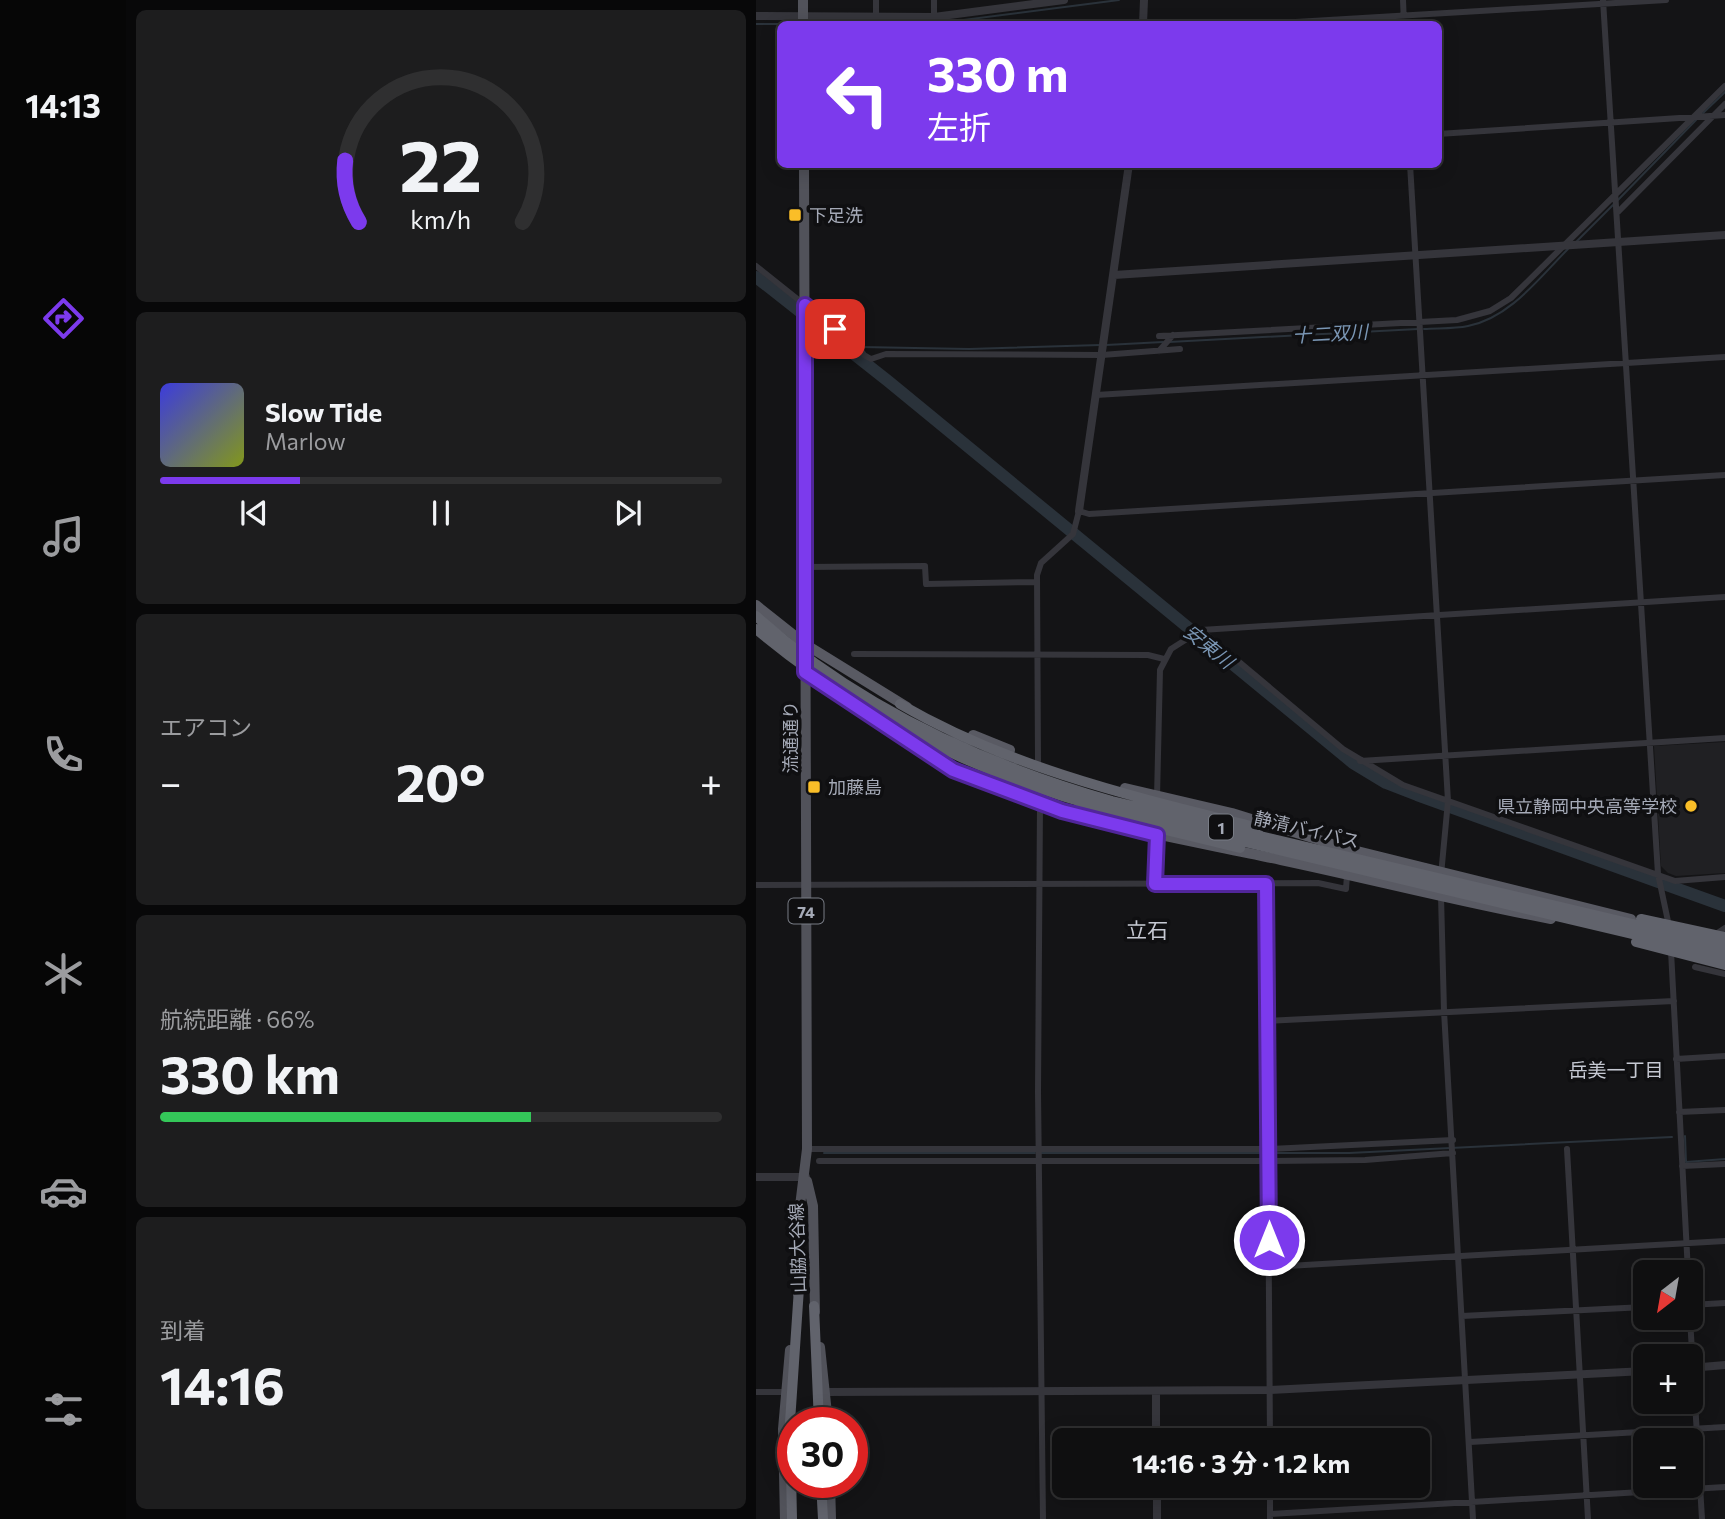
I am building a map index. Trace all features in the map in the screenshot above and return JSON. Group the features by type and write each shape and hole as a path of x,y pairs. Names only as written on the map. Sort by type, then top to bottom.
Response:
{"highway":[{"name":"1","path":"756,605 805,644 900,704 1010,757 1071,780 1343,850 1376,863"},
{"name":"静清バイパス","path":"756,616 821,667 888,710 999,764 1112,801 1725,945"},
{"name":"1","path":"756,631 805,672 935,752 1063,805 1210,843 1302,856"},
{"name":"静清バイパス","path":"756,631 827,684 935,747 997,774 1065,798 1725,956"},
{"name":"1","path":"900,704 1038,761 1157,796 1725,945"},
{"name":"1","path":"882,721 906,741 953,770 1040,804 1157,835 1347,875 1441,899 1725,956"},
{"name":"1","path":"1511,905 1551,920 1725,965"},
{"name":"1","path":"1569,909 1655,921 1725,937"},
{"name":"74","path":"792,1519 790,1422 799,1288"},
{"name":"74","path":"814,1306 818,1407"},
{"path":"822,1498 823,1519"}],"main road":[{"path":"803,0 803,20"},
{"name":"流通通り","path":"804,168 806,1177"},
{"name":"山脇大谷線","path":"799,1288 800,1206 806,1177"},
{"name":"山脇大谷線","path":"806,1177 813,1206 814,1306"},
{"name":"74","path":"785,1519 783,1429 799,1288"},
{"name":"74","path":"814,1306 826,1407"},
{"path":"830,1498 831,1519"}],"street":[{"path":"876,0 876,18"},
{"path":"934,0 934,17"},
{"path":"756,16 803,20 934,17 993,5 1064,0"},
{"path":"1143,21 1144,0"},
{"path":"1403,0 1404,21"},
{"path":"1309,21 1667,0"},
{"path":"1604,2 1609,124 1618,212 1658,874 1670,929 1688,1260"},
{"path":"1159,336 1466,319 1500,306 1725,86"},
{"path":"1618,212 1725,104"},
{"path":"1442,134 1725,115"},
{"path":"1038,761 1037,582 1041,563 1066,543 1076,529 1128,168"},
{"path":"1410,168 1446,755 1448,816 1440,870 1444,1011 1473,1519"},
{"path":"1114,275 1725,235"},
{"path":"756,266 805,307 853,339 864,355 871,359 887,354 1181,349"},
{"path":"1159,351 1173,335"},
{"path":"1096,395 1725,357"},
{"path":"1079,511 1089,514 1725,475"},
{"path":"805,567 925,566 926,584 1037,582"},
{"path":"1155,884 1158,687 1164,659 1185,637 1201,630 1725,597"},
{"path":"1201,630 1360,761 1403,785 1658,874 1687,881 1725,877"},
{"path":"854,654 1148,655 1164,659"},
{"path":"1360,761 1725,738"},
{"path":"1040,804 1038,1161 1043,1519"},
{"path":"756,885 1318,883 1346,889 1347,875"},
{"path":"1266,884 1270,1428"},
{"path":"1709,940 1725,928"},
{"path":"1695,967 1725,974"},
{"path":"1267,1021 1674,1001"},
{"path":"1676,1059 1725,1056"},
{"path":"1679,1112 1725,1110"},
{"path":"807,1149 1268,1149 1452,1140"},
{"path":"1567,1149 1588,1519"},
{"path":"819,1161 1365,1160 1453,1153"},
{"path":"1682,1166 1725,1164"},
{"path":"756,1177 806,1177"},
{"path":"1269,1267 1725,1241"},
{"path":"1703,1304 1725,1303"},
{"path":"1462,1316 1633,1308"},
{"path":"1703,1367 1725,1365"},
{"path":"825,1392 1270,1390 1633,1371"},
{"path":"1156,1391 1157,1428"},
{"path":"756,1392 786,1392"},
{"path":"1703,1429 1725,1427"},
{"path":"1469,1442 1633,1432"},
{"path":"1703,1488 1725,1487"},
{"path":"1270,1498 1270,1516 1633,1490"},
{"path":"1157,1498 1157,1519"},
{"path":"1701,1498 1702,1519"}],"shaded area":[{"name":"県立静岡中央高等学校","path":"1725,742 1725,873 1676,876 1668,873 1661,866 1654,746"}],"waterway":[{"path":"955,21 1119,0"},
{"path":"756,24 777,24"},
{"name":"十二双川","path":"1703,113 1725,92"},
{"name":"十二双川","path":"1617,201 1696,120"},
{"name":"十二双川","path":"1575,243 1613,205"},
{"name":"十二双川","path":"1424,329 1468,326 1497,315 1535,284 1568,249"},
{"name":"安東川","path":"756,277 888,381 1353,763 1386,783 1417,795 1725,906"},
{"name":"十二双川","path":"1169,342 1418,329"},
{"name":"十二双川","path":"1106,345 1163,342"},
{"name":"十二双川","path":"861,347 969,349 1100,345"},
{"name":"十二双川","path":"842,347 855,347"},
{"path":"1685,1136 1686,1162 1725,1159"},
{"path":"1271,1153 1349,1153 1672,1137"},
{"path":"824,1153 1035,1153"},
{"path":"1040,1153 1266,1153"}],"place":[{"name":"下足洗","path":"795,215"},
{"name":"加藤島","path":"814,787"},
{"name":"県立静岡中央高等学校","path":"1691,806"}],"district":[{"name":"立石","path":"1147,929"},
{"name":"岳美一丁目","path":"1616,1069"}],"route":[{"path":"835,329 805,305 805,672 953,770 994,788 1062,811 1157,835 1155,884 1266,884 1269,1240"}]}
